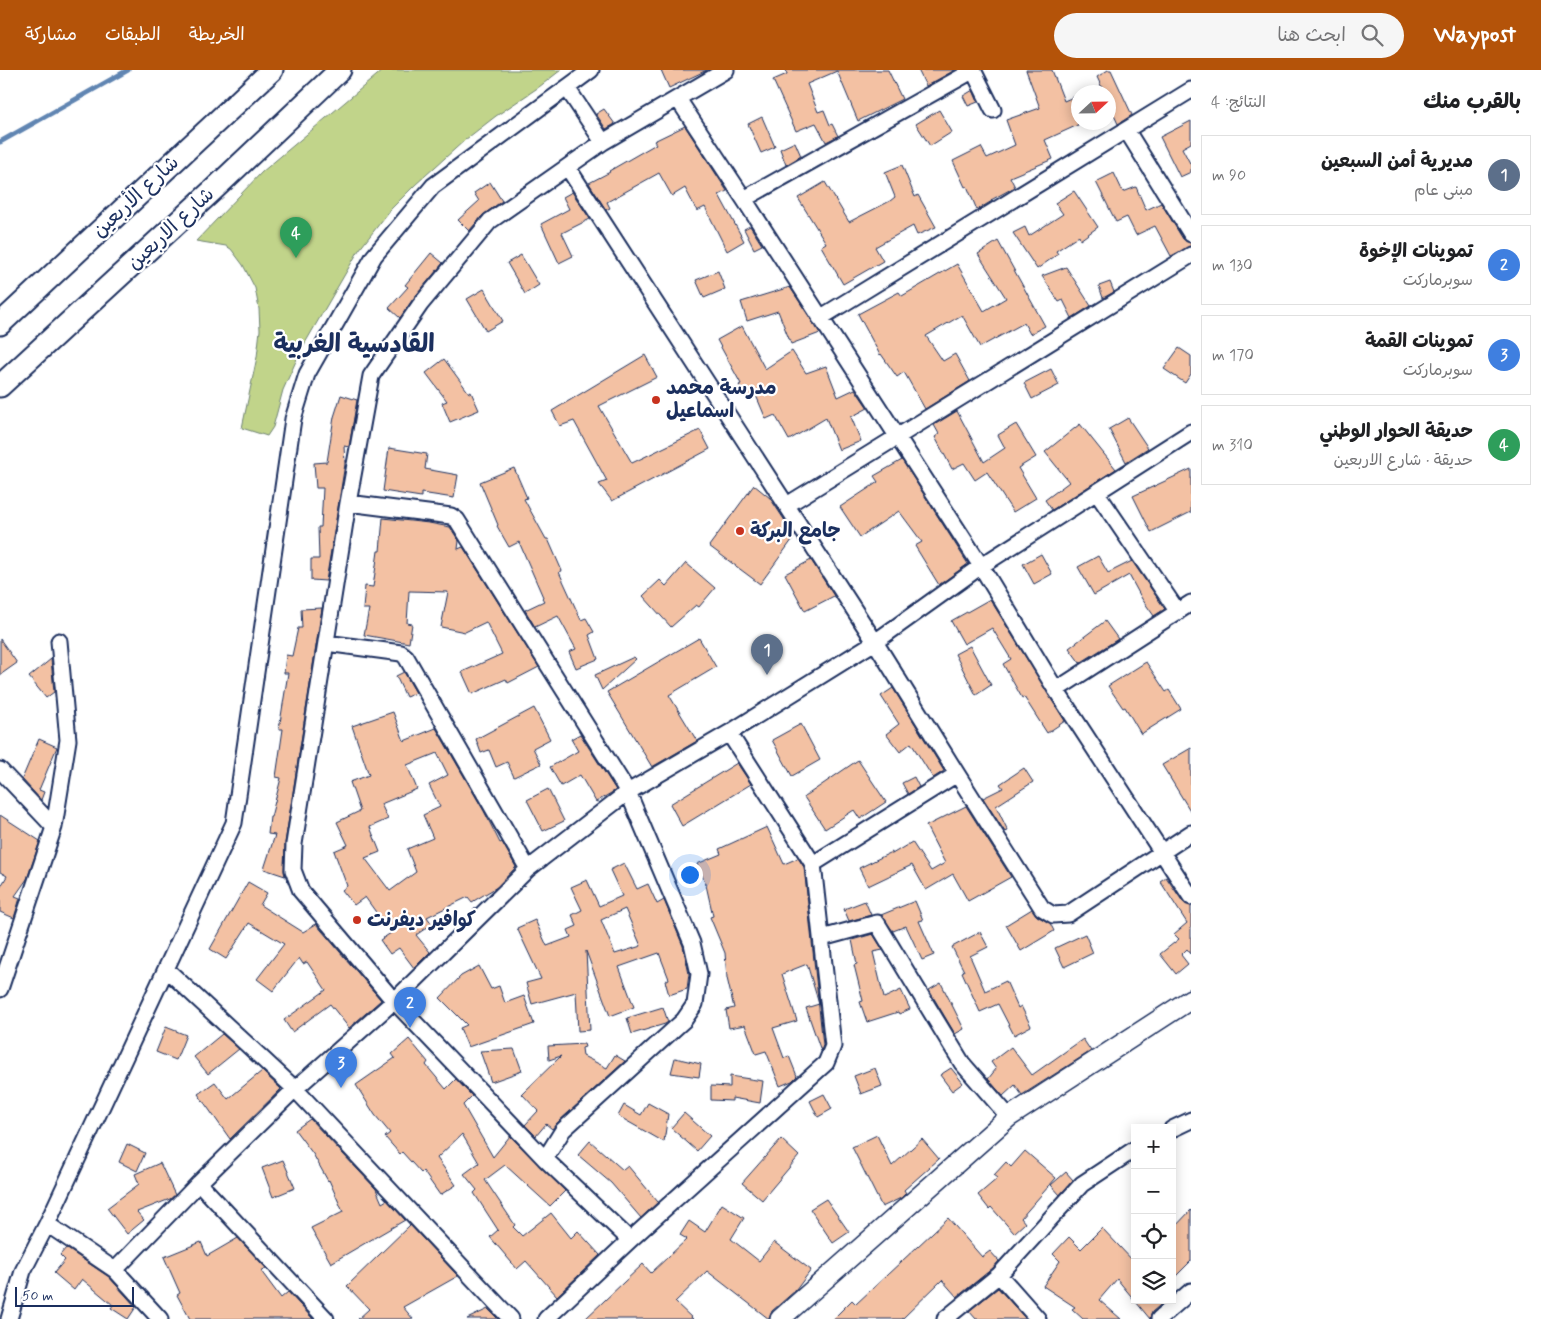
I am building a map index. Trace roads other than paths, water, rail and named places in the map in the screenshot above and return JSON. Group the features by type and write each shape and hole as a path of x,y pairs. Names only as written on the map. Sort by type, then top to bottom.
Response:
{"main road":[{"name":"شارع الأربعين","path":"0,324 272,70"},
{"name":"شارع الاربعين","path":"0,386 340,70"}],"street":[{"path":"9,1319 23,1271 47,1224 234,822 293,419 306,374 374,256 433,186 591,70"},
{"path":"630,1240 545,1159 394,1001 301,891 293,870 294,844 348,503 371,376 420,305 490,221 603,142 726,70"},
{"path":"744,199 973,70 993,110"},
{"path":"567,88 603,142"},
{"path":"820,318 1191,90"},
{"path":"678,99 981,566 1056,690 1191,897"},
{"path":"1127,131 1191,234"},
{"path":"568,168 875,642 1042,908 1053,915 1068,914 1191,833"},
{"path":"787,505 1191,255"},
{"path":"115,1270 199,1183 295,1089 394,1001 528,869 628,792 729,733 875,642 981,566 1097,494 1191,432"},
{"path":"1097,494 1178,612"},
{"path":"348,503 451,516 457,520 628,792 692,943 699,974 695,1004 684,1020 563,1130 545,1159"},
{"path":"1056,690 1191,603"},
{"path":"0,989 54,826 68,740 59,640"},
{"path":"326,643 401,653 406,658 528,869"},
{"path":"546,1319 630,1240 826,1063 834,1046 813,864 729,733"},
{"path":"0,770 54,826"},
{"path":"813,864 957,774"},
{"path":"822,938 877,923 962,1064 1009,1117"},
{"path":"166,969 295,1089 511,1319"},
{"path":"780,1319 1009,1117 1191,999"},
{"path":"1176,1127 1191,1120"},
{"path":"945,1319 999,1274 1082,1184 1131,1152"},
{"path":"199,1183 326,1319"},
{"path":"47,1224 115,1270 160,1319"},
{"path":"999,1274 1038,1319"},
{"path":"1159,1319 1191,1291"}],"waterway":[{"path":"0,142 128,70"}],"place":[{"name":"حديقة الحوار الوطني","path":"296,258"},
{"name":"مدرسة محمد اسماعيل","path":"656,400"},
{"name":"جامع البركة","path":"740,531"},
{"name":"مديرية أمن السبعين","path":"767,675"},
{"name":"كوافير ديفرنت","path":"357,920"},
{"name":"تموينات الإخوة","path":"410,1028"},
{"name":"تموينات القمة","path":"341,1088"}],"district":[{"name":"القادسية الغربية","path":"354,345"}]}
